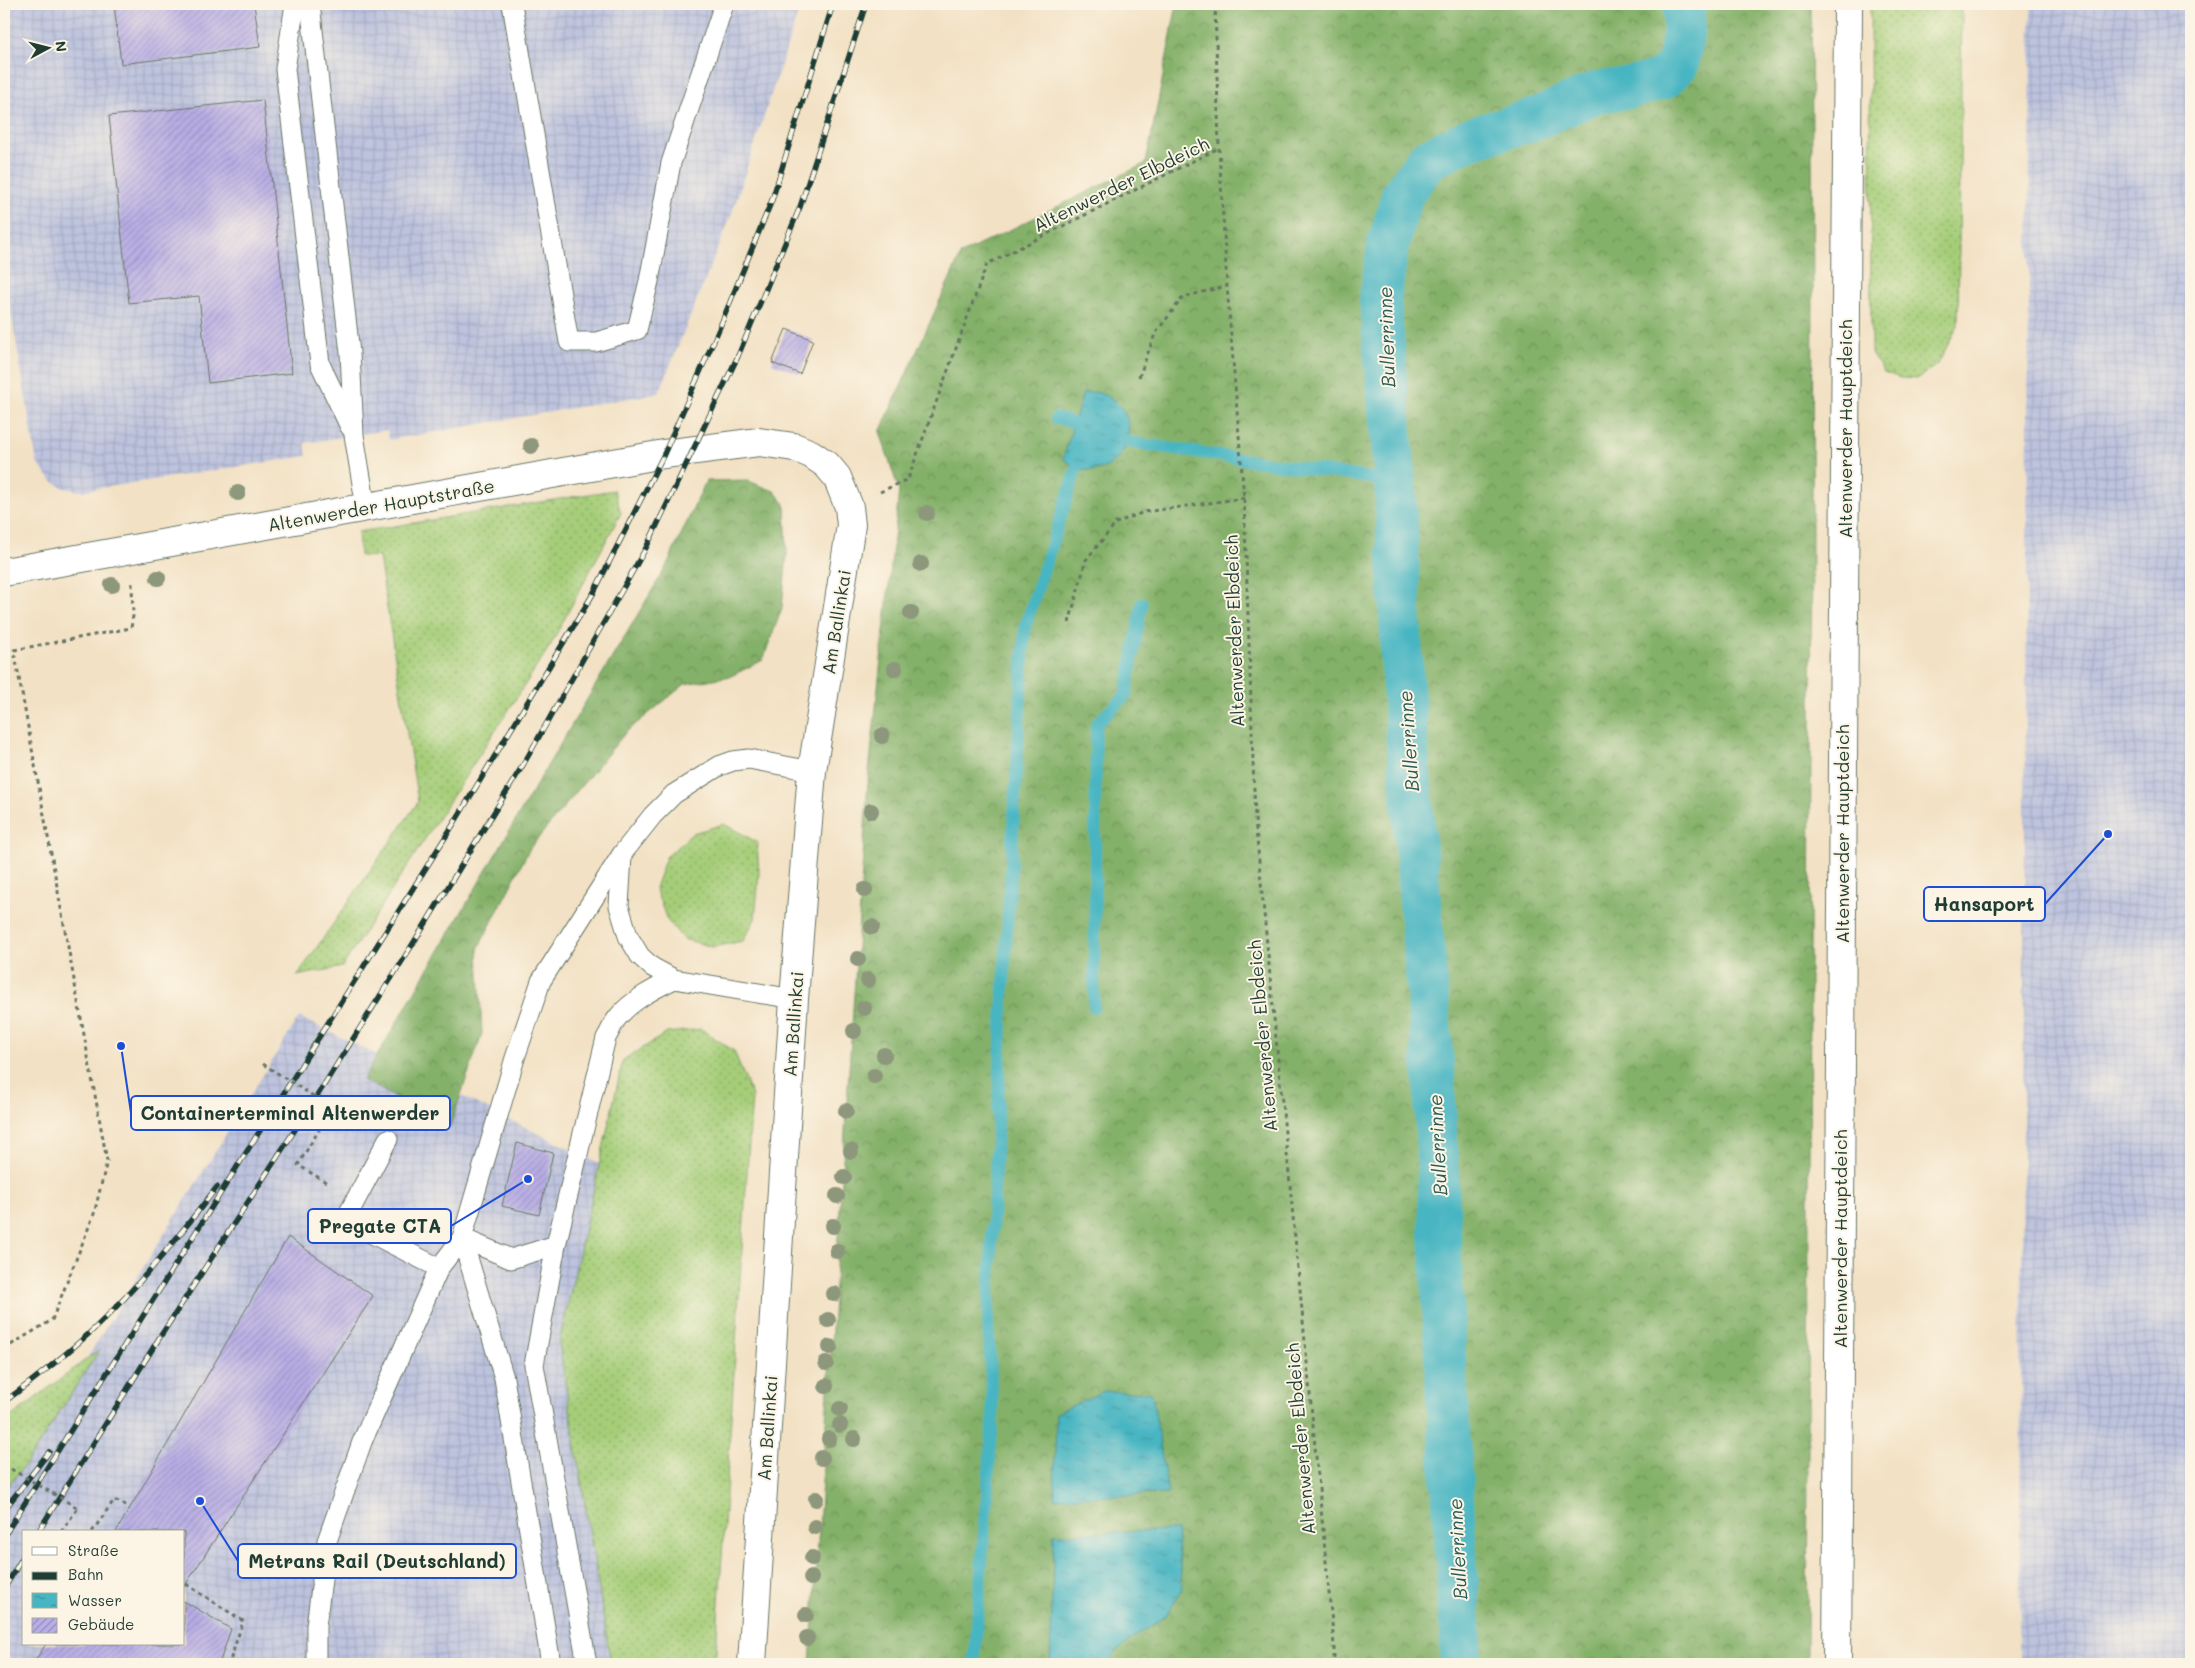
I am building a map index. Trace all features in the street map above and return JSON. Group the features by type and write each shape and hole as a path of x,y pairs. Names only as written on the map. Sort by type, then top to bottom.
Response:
{"street":[{"name":"Altenwerder Hauptdeich","path":"1837,1664 1848,4"},
{"name":"Am Ballinkai","path":"752,1664 794,999 812,771 851,525 849,507 837,477 827,465 810,454 794,447 759,442"},
{"name":"Altenwerder Hauptstraße","path":"5,564 131,550 664,454 759,442"}],"lane":[{"path":"295,4 285,70 320,364 354,435"},
{"path":"310,4 350,353 354,435 366,508"},
{"path":"512,4 569,342 596,342 637,330 650,281 671,163 724,4"},
{"path":"316,1664 316,1626 327,1541 362,1442 439,1268 462,1238 515,1058 541,981 622,854 653,815 674,794 719,766 748,759 812,771"},
{"path":"622,854 619,906 628,936 640,956 652,966 674,979 794,999"},
{"path":"587,1664 534,1365 556,1245 606,1038 618,1017 636,1000 674,979"},
{"path":"388,1139 345,1220 439,1268"},
{"path":"462,1238 511,1259 556,1245"},
{"path":"462,1238 504,1378 551,1664"}],"path":[{"path":"1215,4 1219,148"},
{"name":"Altenwerder Elbdeich","path":"849,507 908,480 987,264 1219,148 1227,286 1244,498 1255,819 1334,1645 1334,1664"},
{"path":"1139,377 1156,334 1183,297 1227,286"},
{"path":"1069,623 1086,560 1116,523 1144,512 1244,498"},
{"path":"4,1348 52,1320 94,1214 107,1160 14,650 131,628 133,616 131,550"},
{"path":"263,1064 332,1108 298,1165 326,1182"},
{"path":"4,1465 78,1508 62,1530"},
{"path":"93,1530 114,1500 130,1507"},
{"path":"186,1584 243,1621 229,1664"}],"shaded area":[{"path":"4,4 801,4 731,216 659,393 389,440 387,430 305,443 307,456 81,491 64,488 51,480 37,463 4,272"},
{"path":"2031,4 2191,4 2191,1664 2019,1664"},
{"path":"299,1017 607,1167 742,1203 716,1664 4,1664 4,1436 61,1400"}],"green space":[{"path":"1177,4 1811,4 1813,289 1807,1664 810,1664 868,781 899,491 880,432 961,254 1146,163"},
{"path":"1870,4 1962,4 1958,325 1938,364 1917,379 1900,378 1884,372 1871,353"},
{"path":"746,480 774,491 785,504 787,554 782,608 763,660 731,676 685,684 626,732 530,848 478,949 482,1034 450,1126 363,1080 665,569 706,481"},
{"path":"614,490 621,513 550,646 342,967 297,976 418,802 379,557 360,556 358,532"},
{"path":"724,824 757,842 759,875 755,919 743,941 713,947 683,939 667,920 655,888 666,857 693,833"},
{"path":"701,1029 734,1051 752,1096 715,1664 611,1664 559,1343 623,1060 667,1033"},
{"path":"100,1349 28,1461 4,1491 4,1422"}],"water":[{"path":"1096,392 1114,401 1125,414 1129,428 1126,443 1119,457 1108,466 1093,470 1076,467 1063,459 1083,393"},
{"path":"1104,1391 1152,1393 1168,1494 1054,1498 1056,1413"},
{"path":"1177,1530 1182,1589 1166,1616 1134,1637 1113,1655 1111,1664 1050,1664 1054,1534"}],"building":[{"path":"114,4 254,4 260,47 121,64"},
{"path":"263,100 292,373 208,383 199,296 129,303 109,116"},
{"path":"786,329 813,340 800,374 772,363"},
{"path":"517,1143 553,1153 539,1215 502,1206"},
{"path":"288,1237 373,1296 185,1585 185,1530 117,1530"},
{"path":"185,1602 231,1629 219,1664 33,1664 45,1646 185,1646"}],"waterway":[{"name":"Bullerrinne","path":"1462,1664 1445,1355 1434,1076 1403,688 1395,480 1380,299 1388,246 1402,195 1427,160 1469,139 1533,120 1597,92 1630,88 1663,79 1678,64 1684,30 1684,4"},
{"path":"1056,418 1074,423"},
{"path":"1128,442 1383,480 1395,480"},
{"path":"974,1664 993,1418 988,1322 1003,1001 1025,627 1077,467"},
{"path":"1094,1007 1096,724 1126,695 1142,603"}],"railway":[{"path":"4,1536 453,825 593,594 664,454 719,329 772,200 833,4"},
{"path":"39,1530 158,1340 317,1096 421,931 523,765 647,546 738,356 800,207 866,4"},
{"path":"4,1402 62,1357 112,1312 159,1260 217,1187"},
{"path":"4,1510 49,1452"},
{"path":"4,1589 22,1558"}],"place":[{"name":"Hansaport","path":"2108,834"},
{"name":"Containerterminal Altenwerder","path":"121,1046"},
{"name":"Pregate CTA","path":"528,1179"},
{"name":"Metrans Rail (Deutschland)","path":"200,1501"}]}
